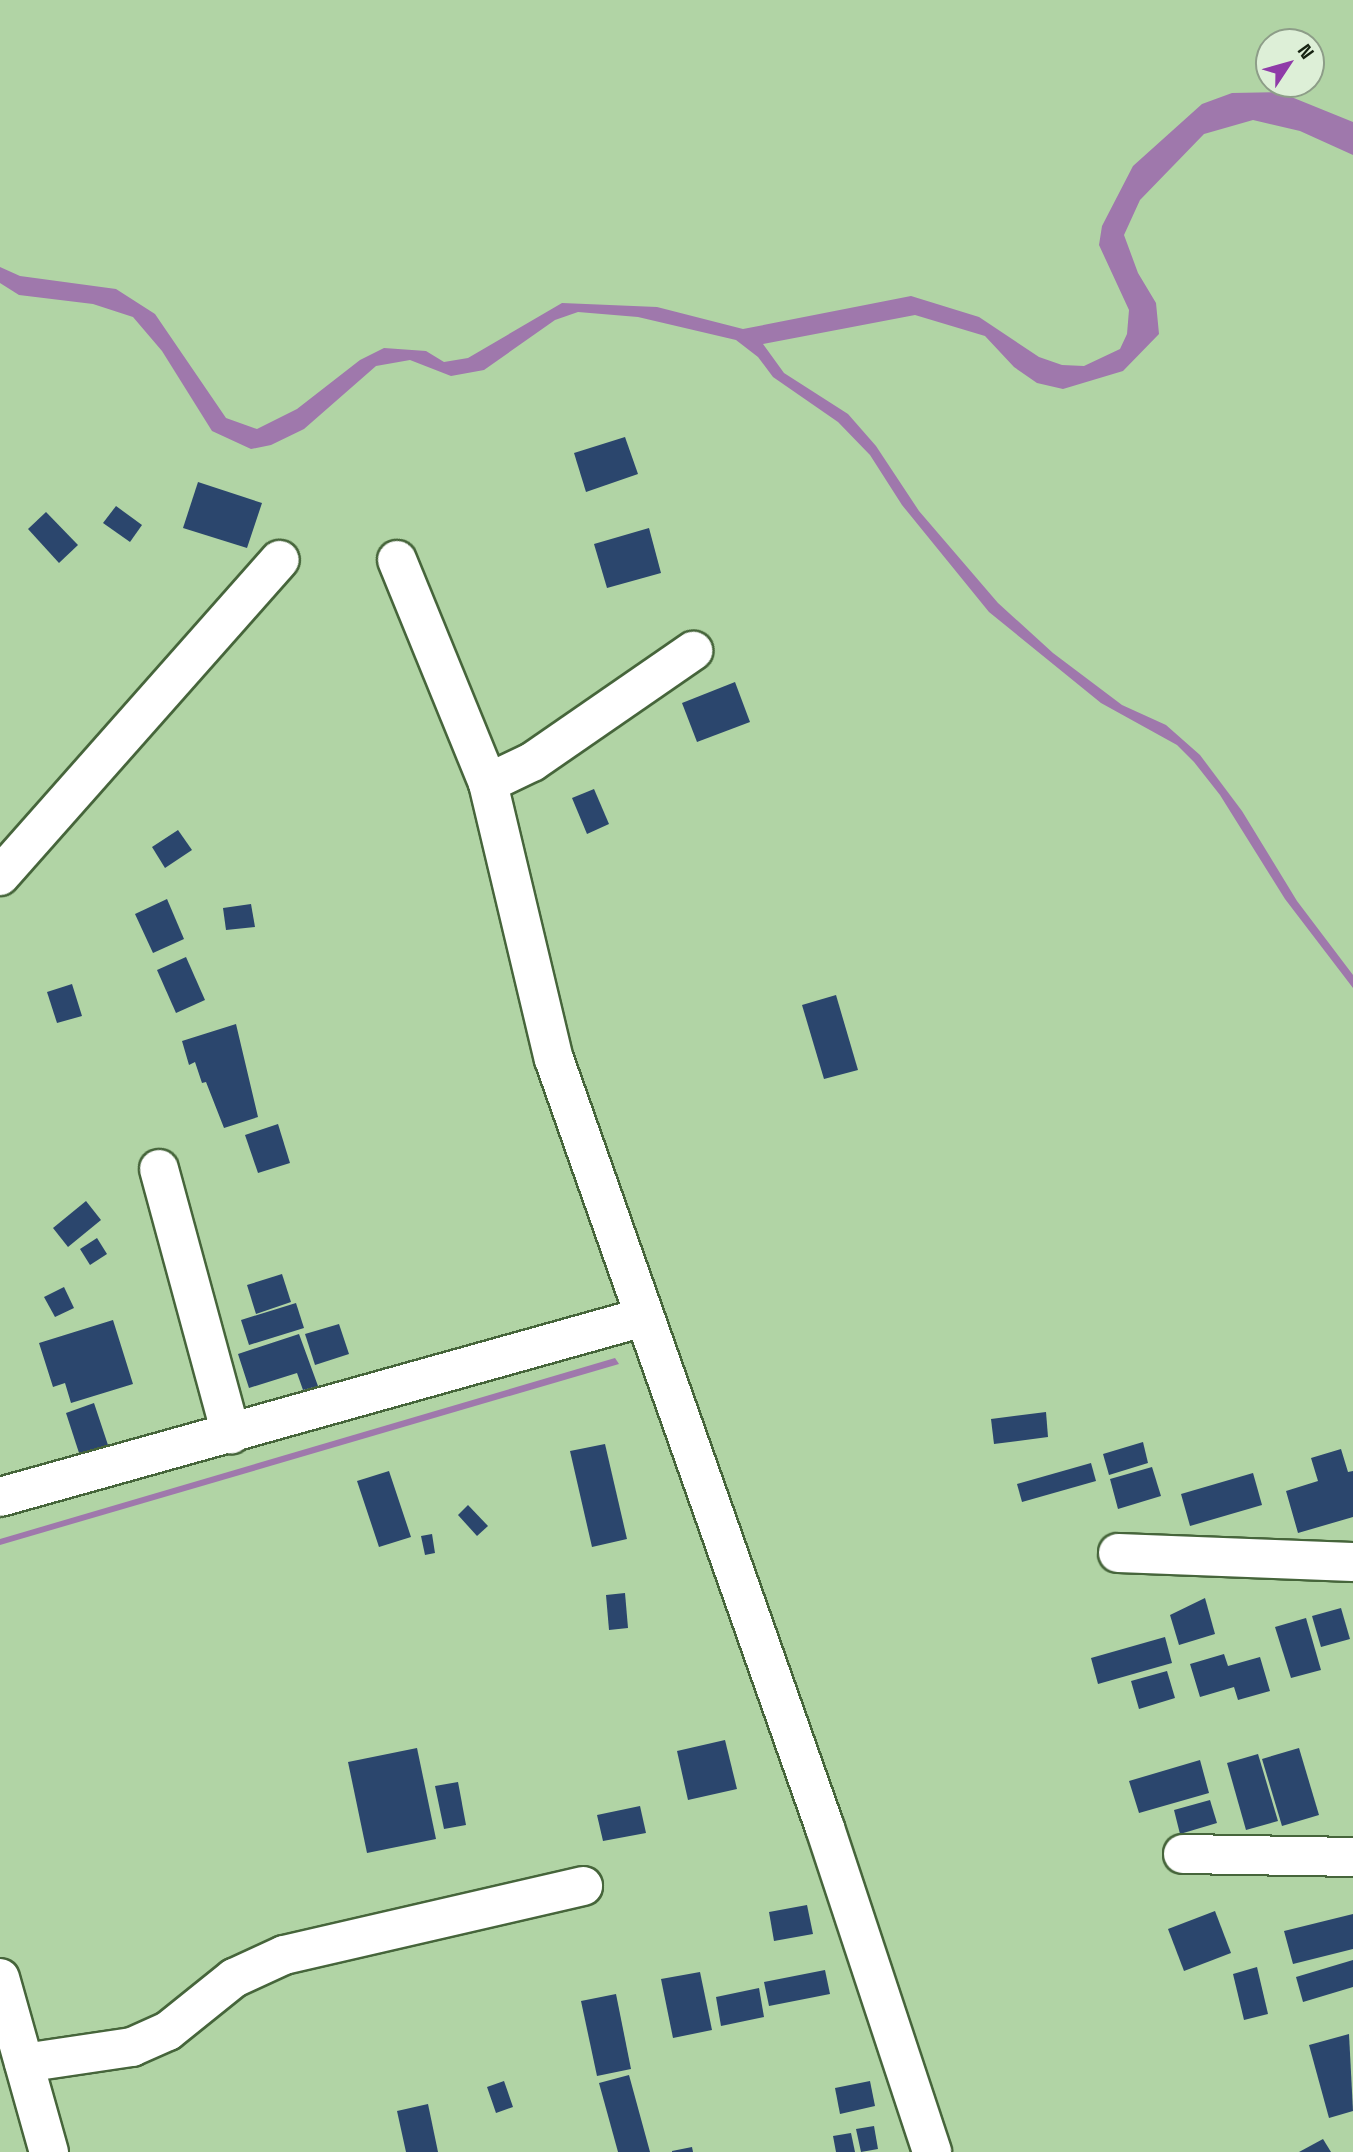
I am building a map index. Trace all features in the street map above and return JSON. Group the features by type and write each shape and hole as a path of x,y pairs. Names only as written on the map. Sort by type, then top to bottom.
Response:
{"street":[{"path":"0,876 280,560"},
{"path":"397,560 488,783 554,1059 825,1828 932,2152"},
{"path":"488,783 532,762 693,651"},
{"path":"159,1168 232,1434"},
{"path":"0,1497 644,1317"},
{"path":"1118,1553 1353,1562"},
{"path":"1183,1854 1353,1857"},
{"path":"24,2063 132,2047 168,2031 234,1979 284,1955 583,1886"},
{"path":"0,1978 49,2152"}],"shaded area":[{"path":"1232,93 1255,93 1255,98 1294,98 1353,122 1353,155 1300,131 1253,120 1204,134 1140,200 1124,235 1138,273 1156,303 1159,334 1123,371 1063,389 1037,383 1014,367 985,336 915,315 763,344 784,373 848,414 876,446 919,511 998,603 1053,653 1122,705 1166,725 1200,755 1242,811 1297,901 1353,975 1353,988 1285,899 1220,795 1194,762 1177,745 1101,703 989,612 902,505 870,455 838,422 773,377 758,357 736,340 638,317 578,312 555,320 484,370 451,376 410,360 376,366 304,429 271,445 251,449 212,431 162,351 133,317 93,304 19,295 0,283 0,267 20,276 116,289 155,314 226,418 257,429 297,409 360,360 384,348 426,351 444,362 468,358 562,303 657,307 743,329 911,296 979,317 1039,357 1062,365 1084,366 1120,349 1127,334 1129,310 1099,245 1102,226 1133,166 1202,104"},
{"path":"615,1358 619,1364 0,1545 0,1539"}],"building":[{"path":"625,437 638,474 586,492 574,453"},
{"path":"198,482 262,503 247,548 183,528"},
{"path":"116,506 142,525 130,542 103,523"},
{"path":"46,512 78,545 59,563 28,529"},
{"path":"649,528 661,573 607,588 594,544"},
{"path":"735,682 750,722 697,742 682,703"},
{"path":"594,789 609,824 587,834 572,798"},
{"path":"178,830 192,850 165,868 152,847"},
{"path":"167,899 184,939 153,953 135,914"},
{"path":"251,904 255,927 226,930 223,908"},
{"path":"186,957 205,1000 176,1013 157,970"},
{"path":"72,984 82,1016 57,1023 47,992"},
{"path":"836,995 858,1070 824,1079 802,1005"},
{"path":"236,1024 258,1117 224,1128 195,1062 189,1065 182,1041"},
{"path":"278,1124 290,1163 258,1173 245,1135"},
{"path":"86,1201 101,1220 68,1247 53,1228"},
{"path":"97,1238 107,1254 90,1265 80,1249"},
{"path":"282,1274 291,1302 256,1314 247,1285"},
{"path":"64,1287 74,1308 55,1317 44,1297"},
{"path":"296,1303 304,1328 249,1345 241,1320"},
{"path":"113,1320 133,1384 71,1403 65,1383 53,1387 39,1343"},
{"path":"339,1324 349,1354 315,1365 305,1334"},
{"path":"299,1334 318,1386 303,1390 297,1373 249,1388 238,1354"},
{"path":"94,1403 109,1448 80,1456 66,1413"},
{"path":"1046,1412 1048,1437 994,1444 991,1419"},
{"path":"1143,1442 1148,1463 1109,1475 1103,1454"},
{"path":"605,1444 627,1539 592,1547 570,1451"},
{"path":"1341,1449 1348,1472 1353,1471 1353,1517 1298,1533 1286,1491 1318,1481 1311,1458"},
{"path":"1091,1463 1096,1481 1022,1502 1017,1484"},
{"path":"1152,1467 1161,1496 1118,1509 1110,1479"},
{"path":"389,1471 411,1537 379,1547 357,1481"},
{"path":"1253,1473 1262,1505 1190,1526 1181,1494"},
{"path":"468,1505 488,1526 477,1536 458,1515"},
{"path":"432,1534 435,1553 425,1555 421,1536"},
{"path":"625,1593 628,1628 609,1630 606,1595"},
{"path":"1205,1598 1215,1634 1179,1645 1170,1615"},
{"path":"1341,1608 1350,1639 1321,1647 1312,1616"},
{"path":"1306,1618 1321,1670 1291,1678 1275,1627"},
{"path":"1165,1637 1172,1663 1098,1684 1091,1658"},
{"path":"1224,1654 1228,1666 1260,1657 1270,1691 1238,1700 1234,1687 1200,1697 1190,1664"},
{"path":"1167,1671 1175,1698 1139,1709 1131,1681"},
{"path":"725,1740 737,1789 688,1800 677,1751"},
{"path":"417,1748 436,1839 367,1853 348,1762"},
{"path":"1299,1748 1319,1815 1282,1826 1262,1759"},
{"path":"1258,1754 1278,1821 1246,1830 1227,1763"},
{"path":"1200,1760 1209,1793 1139,1813 1129,1781"},
{"path":"458,1782 466,1825 444,1829 435,1786"},
{"path":"1210,1800 1217,1823 1180,1834 1174,1810"},
{"path":"640,1806 646,1833 603,1841 597,1815"},
{"path":"807,1905 813,1934 774,1941 769,1912"},
{"path":"1215,1911 1231,1953 1184,1971 1168,1929"},
{"path":"1353,1914 1353,1949 1293,1964 1284,1931"},
{"path":"1353,1960 1353,1987 1303,2002 1296,1977"},
{"path":"1257,1967 1268,2014 1244,2020 1233,1974"},
{"path":"825,1970 830,1994 769,2006 764,1982"},
{"path":"700,1972 712,2030 673,2038 661,1979"},
{"path":"759,1988 764,2017 721,2026 716,1997"},
{"path":"616,1994 631,2069 597,2076 581,2001"},
{"path":"1349,2034 1353,2111 1329,2118 1309,2045"},
{"path":"629,2075 650,2152 618,2152 599,2083"},
{"path":"504,2081 513,2107 496,2113 487,2087"},
{"path":"870,2081 875,2106 840,2114 835,2088"},
{"path":"428,2104 438,2152 406,2152 397,2111"},
{"path":"874,2126 878,2149 861,2152 856,2129"},
{"path":"851,2133 855,2152 836,2152 833,2136"},
{"path":"1323,2139 1331,2152 1299,2152"},
{"path":"692,2147 693,2152 672,2152 672,2151"}]}
